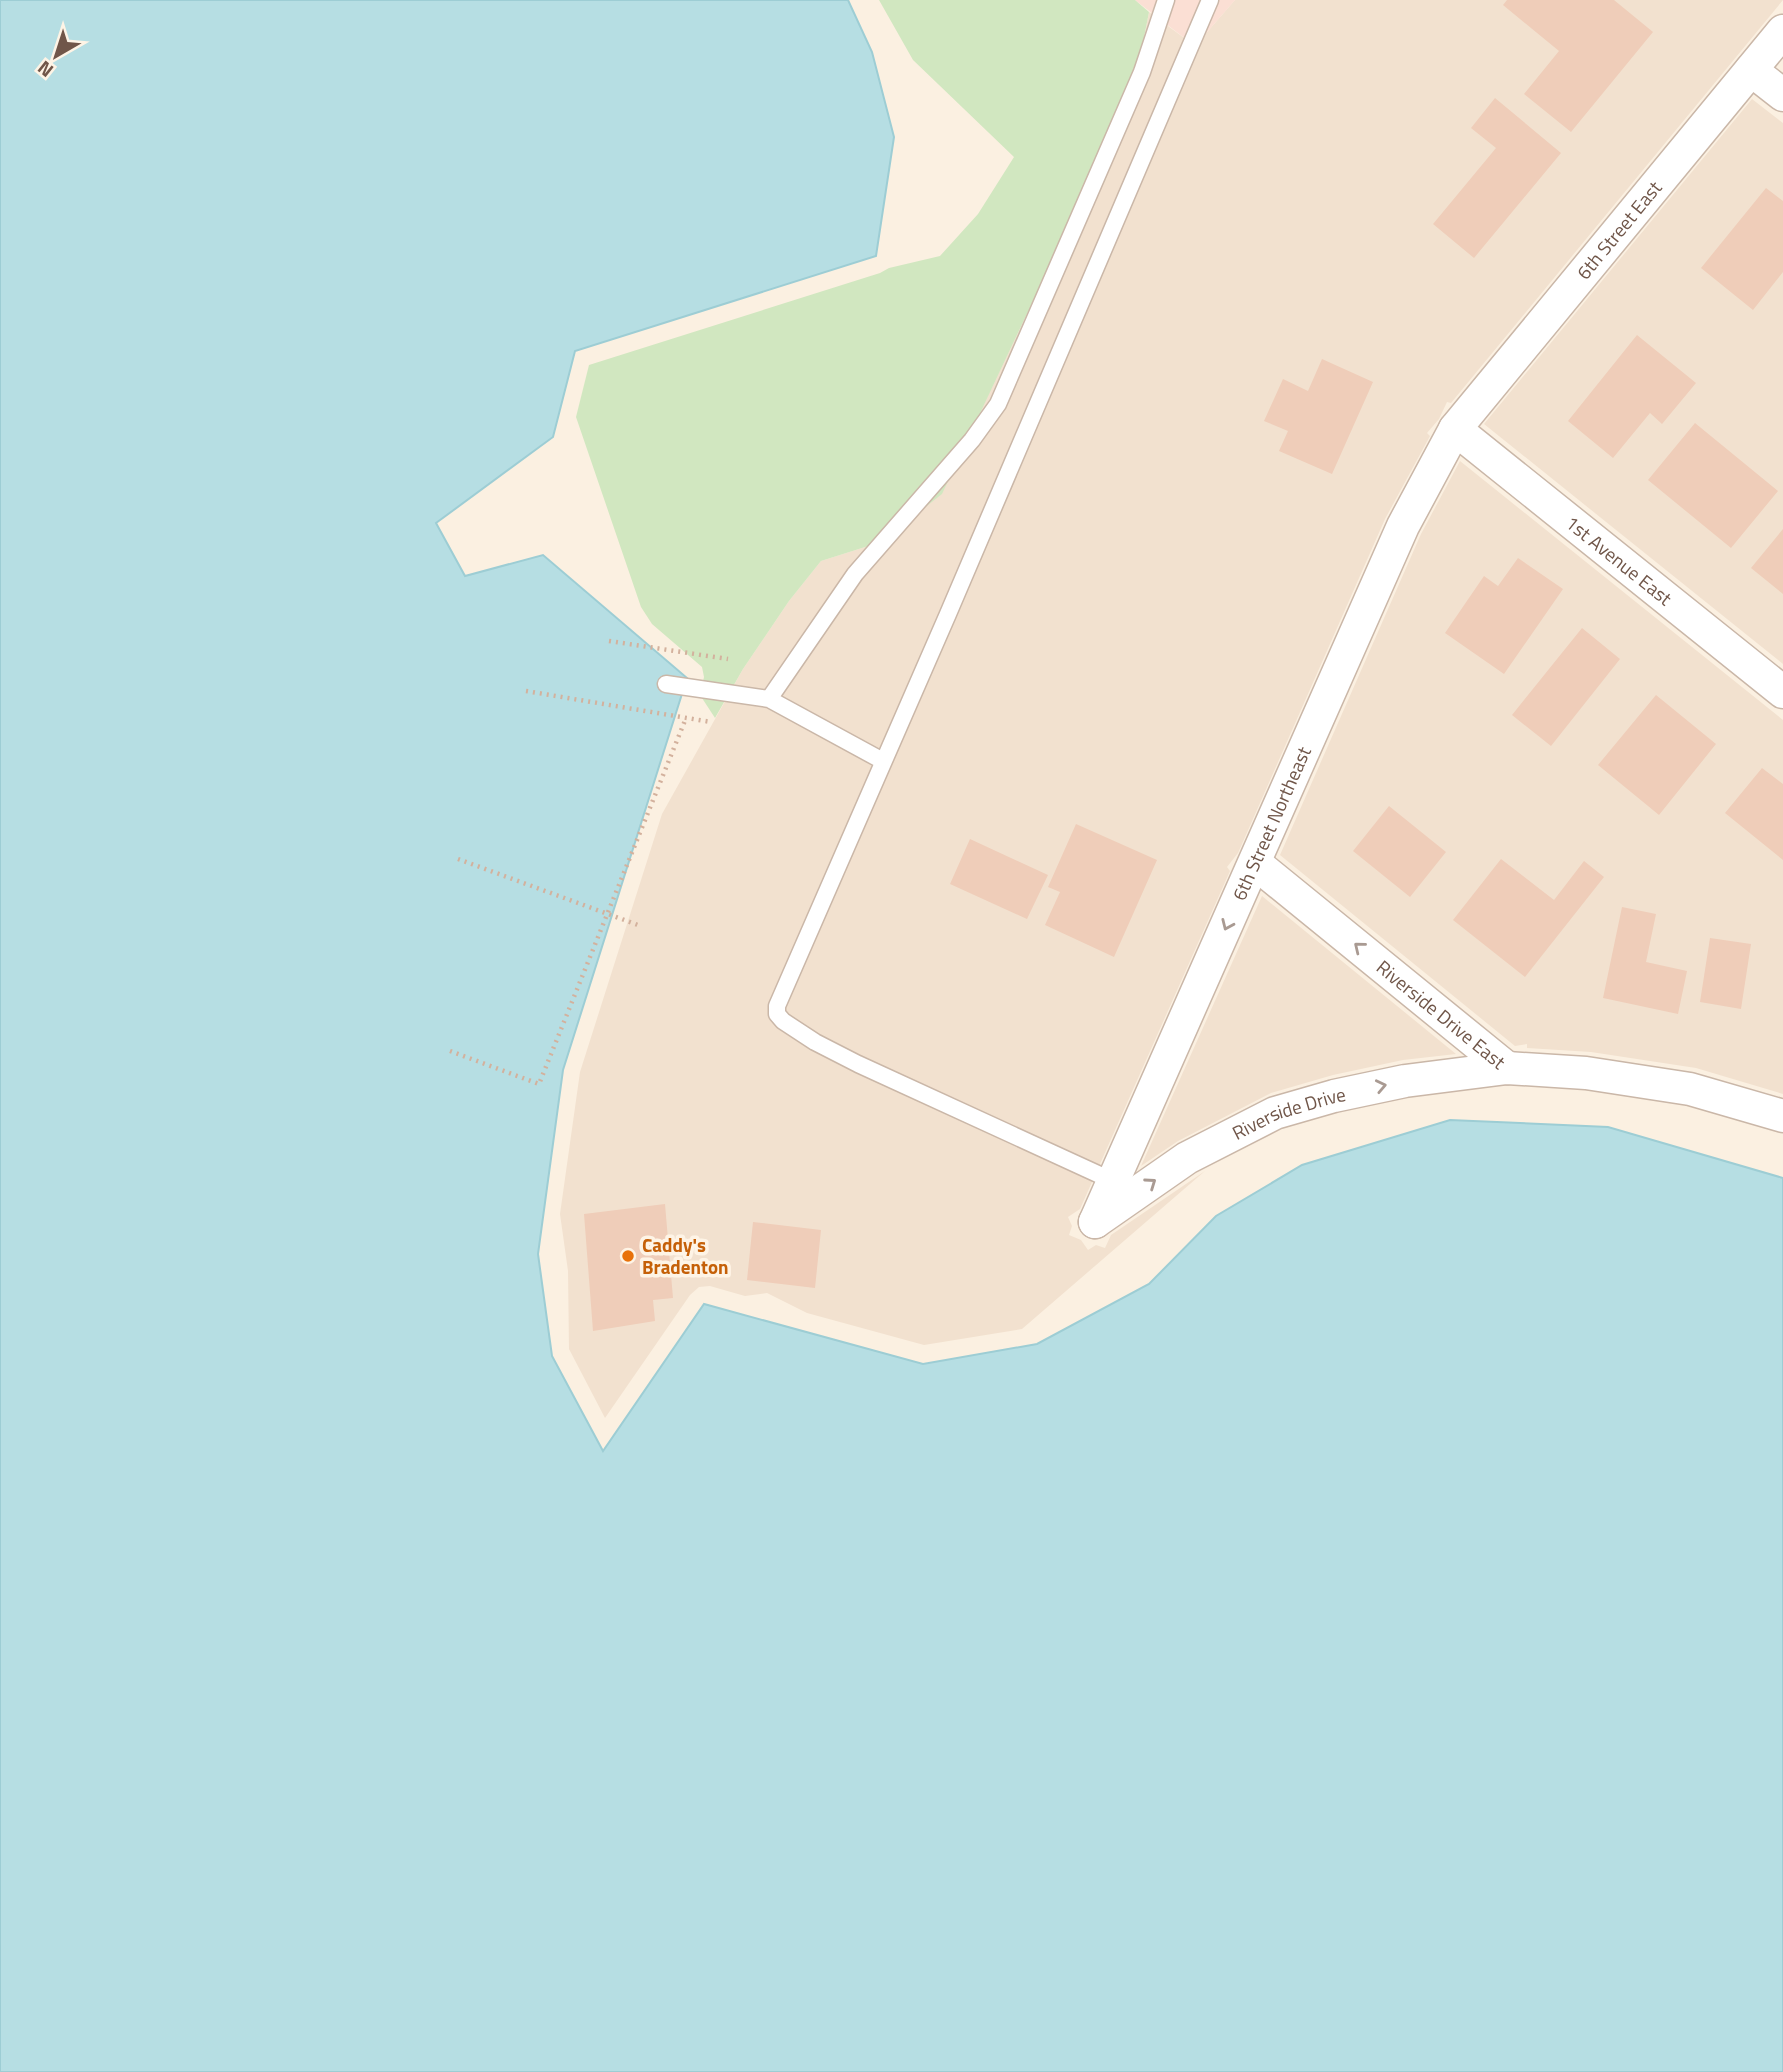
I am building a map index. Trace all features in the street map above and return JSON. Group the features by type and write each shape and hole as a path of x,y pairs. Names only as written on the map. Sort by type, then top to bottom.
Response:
{"street":[{"name":"6th Street East","path":"1455,429 1783,31"},
{"path":"1751,70 1783,96"},
{"name":"1st Avenue East","path":"1455,429 1783,692"},
{"name":"6th Street Northeast","path":"1095,1222 1403,526 1455,429"},
{"name":"Riverside Drive East","path":"1255,863 1507,1068 1586,1073 1690,1089 1783,1116"},
{"name":"Riverside Drive","path":"1095,1222 1188,1158 1275,1113 1334,1096 1405,1081 1507,1068"}],"lane":[{"path":"769,699 855,574 972,440 998,404 1142,72 1166,0"},
{"path":"1113,1181 835,1052 783,1021 777,1014 777,1006 1210,0"},
{"path":"666,684 769,699 883,761"}],"path":[{"path":"609,640 727,659"},
{"path":"526,691 711,722"},
{"path":"450,1051 539,1084 686,718"},
{"path":"458,859 638,925"}],"shaded area":[{"path":"1135,0 1235,0 1195,46"},
{"path":"1235,0 1783,0 1451,403 1447,402 1439,419 1427,433 1430,436 1385,519 1238,853 1227,867 1230,871 1080,1209 1068,1217 1072,1226 1069,1235 1081,1240 1088,1250 1096,1245 1105,1248 1111,1235 1205,1171 1022,1329 924,1345 807,1313 767,1293 745,1296 710,1286 699,1287 690,1295 605,1418 569,1349 568,1271 560,1214 580,1072 662,814 743,669 789,601 821,561 881,542 975,423 1033,301 1105,181 1132,98 1149,12 1195,46"},
{"path":"1752,99 1783,123 1783,664 1484,424"},
{"path":"1460,461 1783,720 1783,1094 1696,1068 1591,1052 1527,1048 1527,1044 1515,1046 1280,855 1421,534"},
{"path":"1262,896 1456,1054 1403,1060 1333,1075 1271,1093 1178,1141 1141,1166"}],"green space":[{"path":"879,0 1135,0 1149,12 1132,98 1105,181 1033,301 942,494 881,542 821,561 789,601 743,669 715,718 700,695 704,677 702,667 652,624 641,607 576,417 589,365 889,268 940,256 978,214 1014,157 913,60"}],"water":[{"path":"0,0 848,0 872,52 894,137 876,256 575,351 553,437 436,523 465,576 543,555 687,678 563,1070 538,1254 552,1356 603,1451 704,1304 923,1364 1037,1344 1149,1284 1216,1216 1302,1165 1450,1120 1608,1127 1783,1178 1783,2072 0,2072"}],"building":[{"path":"1507,0 1614,0 1653,32 1571,132 1524,94 1559,51 1503,5"},
{"path":"1495,98 1561,153 1474,258 1433,224 1496,148 1471,128"},
{"path":"1766,188 1783,201 1783,272 1753,310 1701,268"},
{"path":"1637,335 1696,383 1662,424 1650,413 1613,458 1568,421"},
{"path":"1322,359 1373,382 1332,474 1279,451 1288,431 1264,421 1283,379 1308,391"},
{"path":"1695,423 1778,491 1731,548 1648,480"},
{"path":"1783,529 1783,594 1751,568"},
{"path":"1518,558 1563,589 1504,674 1445,633 1484,576 1498,586"},
{"path":"1582,628 1620,659 1551,746 1512,715"},
{"path":"1656,695 1716,744 1659,815 1598,765"},
{"path":"1762,768 1783,784 1783,860 1725,813"},
{"path":"1389,806 1446,852 1410,897 1353,851"},
{"path":"1076,824 1157,860 1114,957 1045,925 1060,892 1048,887"},
{"path":"970,839 1048,875 1027,919 950,884"},
{"path":"1501,859 1554,900 1584,861 1604,877 1525,977 1453,920"},
{"path":"1622,907 1656,914 1646,962 1687,971 1678,1014 1603,998"},
{"path":"1710,938 1751,944 1741,1009 1700,1002"},
{"name":"Caddy's Bradenton","path":"665,1204 673,1298 653,1300 655,1321 593,1331 584,1214"},
{"path":"753,1222 821,1230 815,1288 747,1280"}],"place":[{"name":"Caddy's Bradenton","path":"628,1256"}]}
